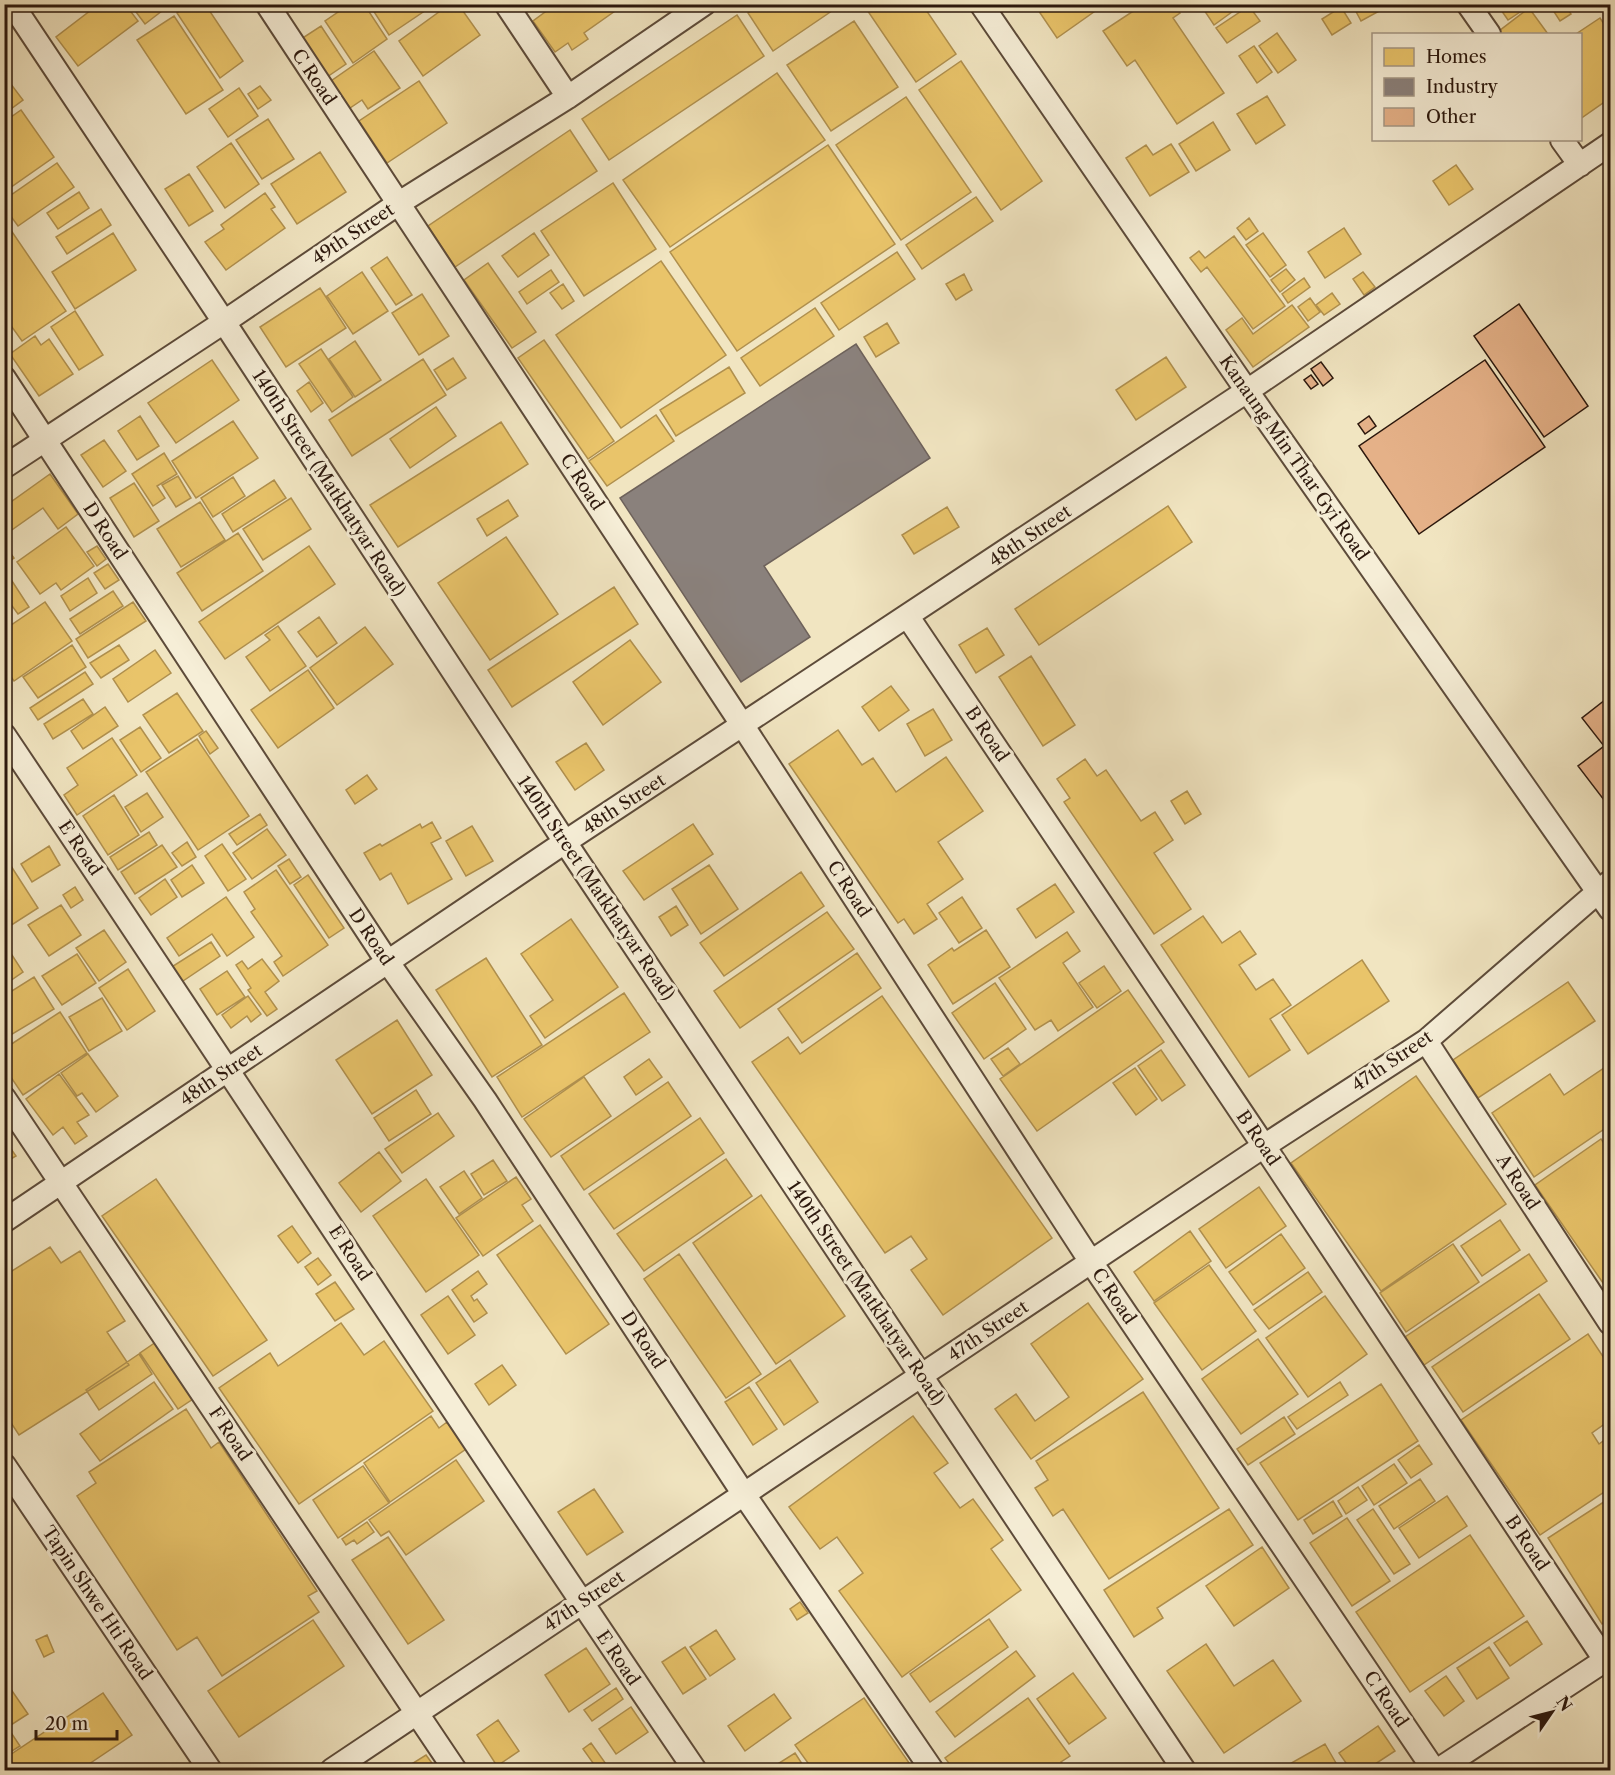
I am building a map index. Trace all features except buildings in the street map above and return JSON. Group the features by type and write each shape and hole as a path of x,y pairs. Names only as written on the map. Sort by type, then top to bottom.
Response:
{"street":[{"name":"140th Street (Matkhatyar Road)","path":"12,4 565,842 1184,1770"},
{"name":"C Road","path":"267,4 1091,1262 1436,1770"},
{"path":"506,4 568,97"},
{"name":"49th Street","path":"4,467 399,203 568,97 704,4"},
{"name":"Kanaung Min Thar Gyi Road","path":"981,4 1247,392 1607,894"},
{"path":"1468,4 1488,33"},
{"path":"1563,141 1580,165"},
{"name":"48th Street","path":"4,1221 565,842 1247,392 1611,144"},
{"name":"D Road","path":"4,378 387,961 484,1100 743,1493 933,1770"},
{"name":"B Road","path":"908,617 1608,1659"},
{"name":"E Road","path":"4,735 229,1070 581,1603 695,1770"},
{"name":"47th Street","path":"332,1770 743,1493 1264,1146 1426,1041 1607,894"},
{"name":"A Road","path":"1426,1041 1611,1323"},
{"name":"F Road","path":"4,1098 455,1770"},
{"name":"Tapin Shwe Hti Road","path":"4,1465 210,1770"},
{"path":"1436,1770 1608,1659"}]}
